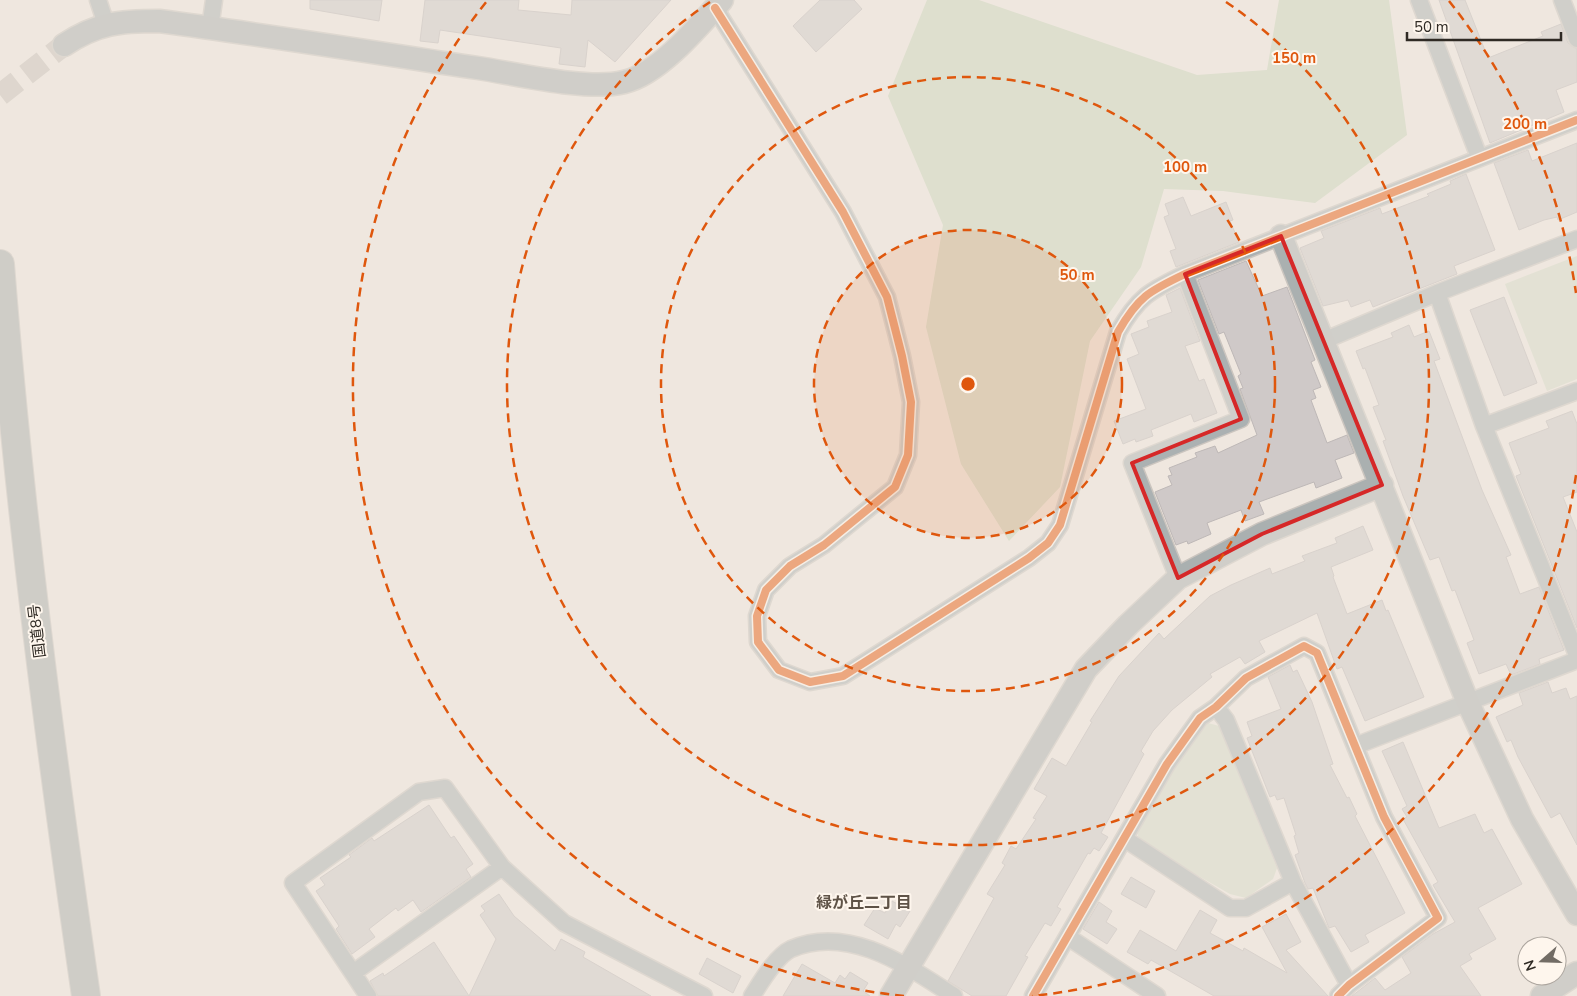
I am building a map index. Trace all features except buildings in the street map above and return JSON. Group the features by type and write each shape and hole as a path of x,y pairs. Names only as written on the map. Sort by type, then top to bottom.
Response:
{"highway":[{"name":"国道8号","path":"0,274 26,536 55,786 86,996"}],"street":[{"path":"98,0 106,24"},
{"path":"210,28 214,0"},
{"path":"1419,0 1479,156"},
{"path":"1562,0 1577,39"},
{"path":"64,44 83,32 106,24 158,21 527,76 590,84 609,84 626,82 646,72 674,50 719,4 842,212 887,297 911,402 908,455 895,487 824,545 790,566 766,590 757,616 758,642 779,670 810,682 843,676 1029,558 1048,543 1060,525 1118,332 1132,307 1154,288 1479,156 1577,120"},
{"path":"1281,236 1468,703 1522,819 1577,914"},
{"path":"1323,341 1437,293 1577,239"},
{"path":"1178,578 1132,463 1240,419 1185,274"},
{"path":"1437,293 1484,426 1577,655"},
{"path":"1484,426 1577,391"},
{"path":"891,996 1086,669 1128,625 1178,578 1262,534 1382,486"},
{"path":"1033,996 1125,839 1166,764 1200,718 1216,707 1246,678 1304,646 1317,653 1384,817 1438,918 1344,990 1293,882 1226,720 1216,707"},
{"path":"1355,746 1577,660"},
{"path":"368,996 293,883 419,792 445,788 502,867 564,923 704,996"},
{"path":"1125,839 1230,908 1246,908 1293,882"},
{"path":"353,973 502,867"},
{"path":"1068,937 1157,996"},
{"path":"752,996 770,968 790,949 831,940 862,946 908,967 954,996"},
{"path":"1542,996 1577,973"}],"highlighted area":[{"path":"1281,236 1382,485 1262,534 1178,578 1132,463 1241,419 1185,274"}],"green space":[{"path":"927,0 979,0 1197,75 1267,70 1279,0 1389,0 1407,135 1315,203 1223,191 1164,189 1141,267 1090,341 1060,487 1009,541 961,464 926,327 943,225 888,96"},
{"path":"1577,256 1577,379 1547,391 1505,284"},
{"path":"1208,723 1219,726 1277,868 1273,879 1246,898 1230,894 1141,843 1137,833 1178,762"}],"tunnel":[{"path":"0,95 64,45"}],"cycle path":[{"path":"715,8 843,212 887,297 911,402 908,455 895,487 824,545 790,566 766,590 757,616 758,642 779,670 810,682 843,676 1029,558 1048,543 1060,525 1118,332 1138,303 1146,296 1162,285 1185,274 1577,120"},
{"path":"1033,996 1167,764 1200,718 1216,707 1246,678 1304,646 1317,653 1384,817 1438,918 1349,985 1338,996"}],"district":[{"name":"緑が丘二丁目","path":"864,903"}]}
